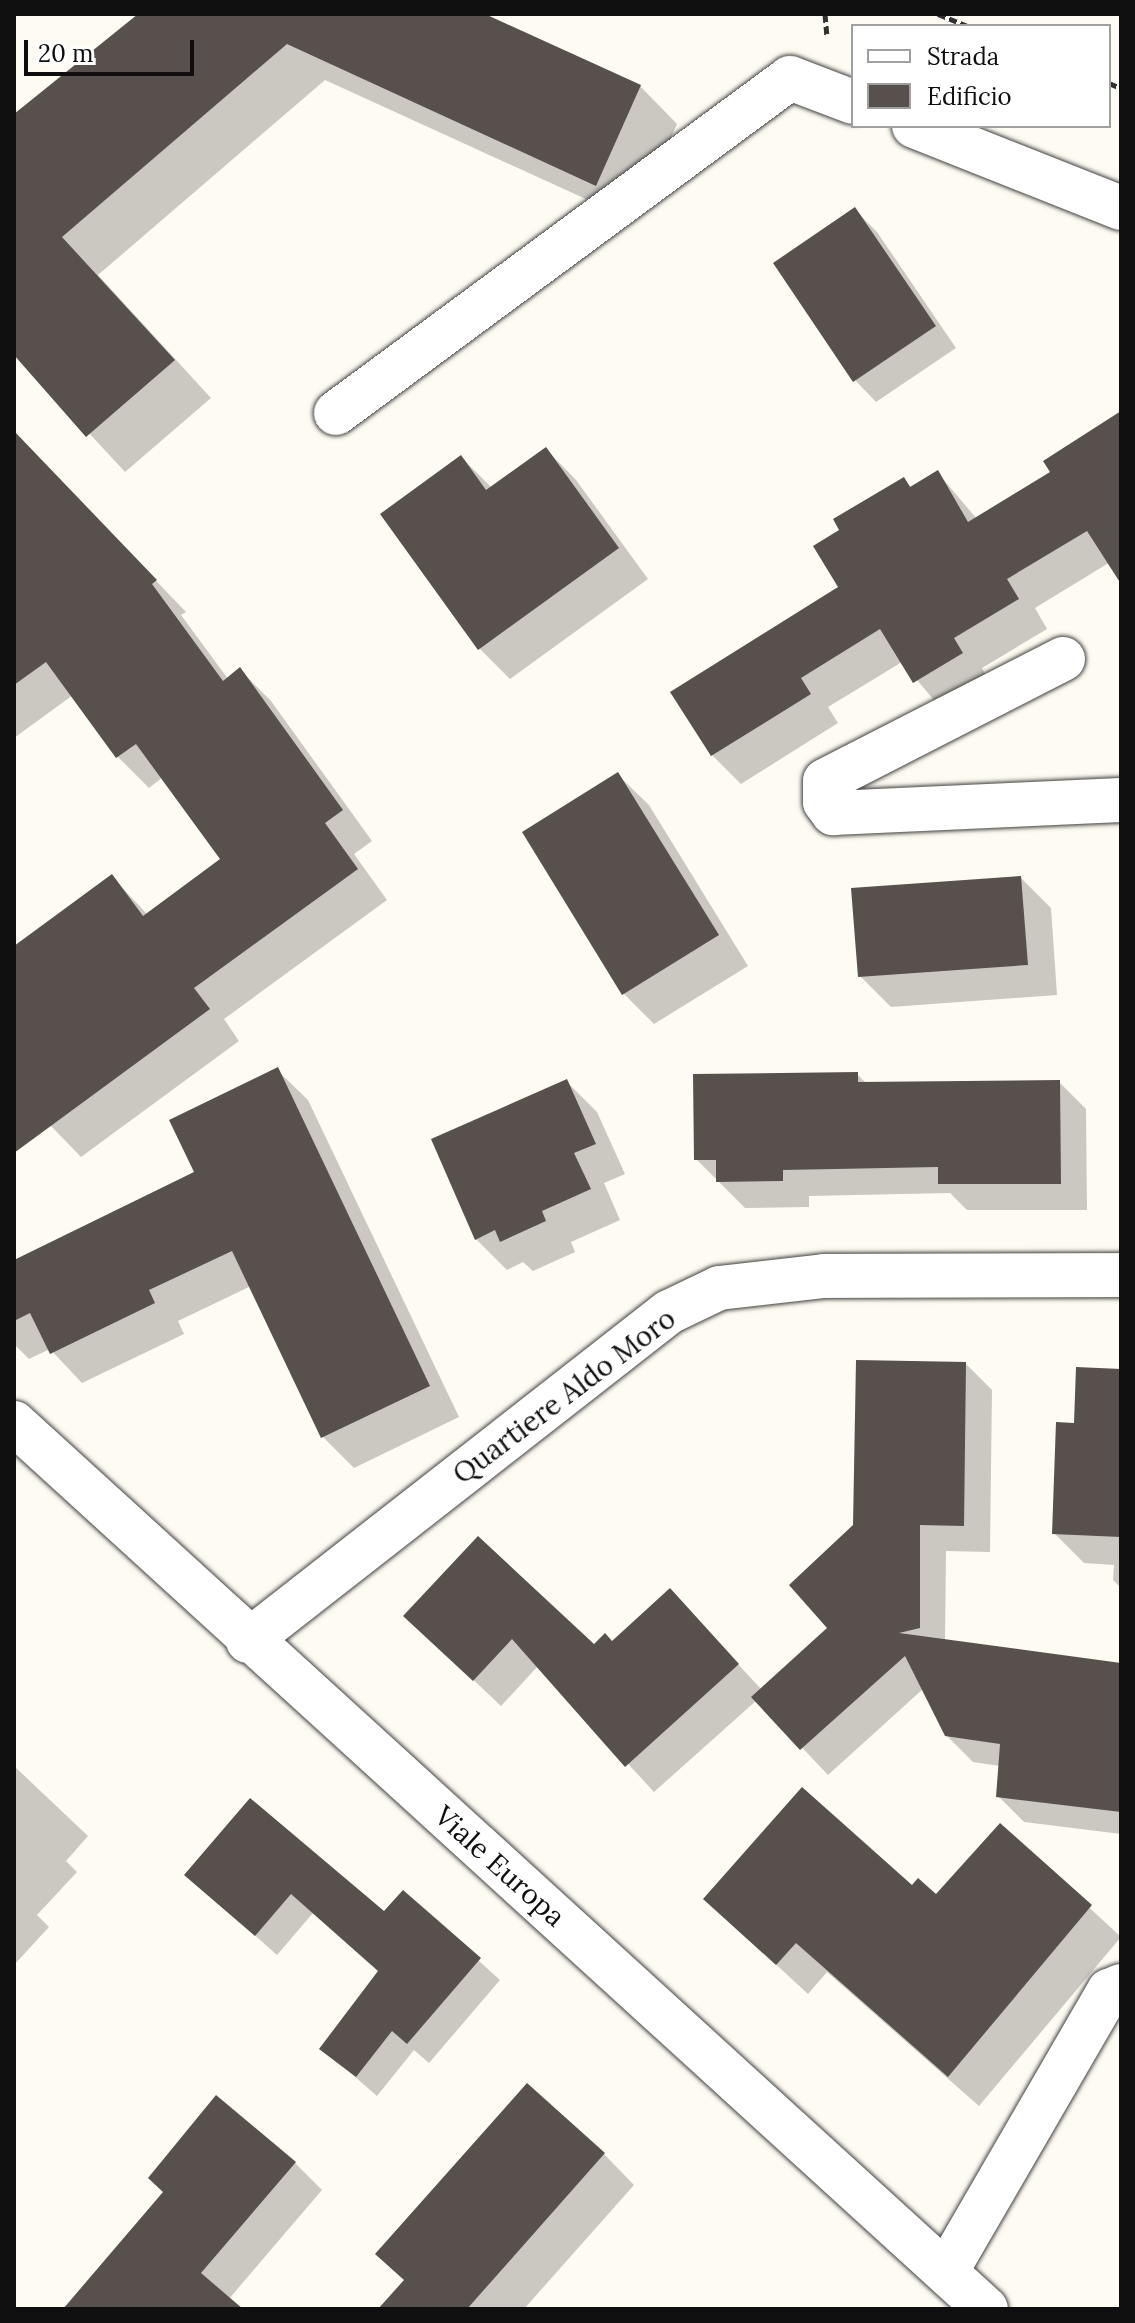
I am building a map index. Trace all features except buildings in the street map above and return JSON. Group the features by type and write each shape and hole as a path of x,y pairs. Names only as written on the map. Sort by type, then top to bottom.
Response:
{"street":[{"path":"336,413 790,78 851,101"},
{"path":"919,128 1121,208"},
{"path":"1063,659 825,781 825,802 833,813 1121,800"},
{"name":"Quartiere Aldo Moro","path":"248,1641 669,1312 719,1288 824,1276 1121,1275"},
{"name":"Viale Europa","path":"14,1423 248,1641 986,2309"},
{"path":"946,2272 1109,1991 1121,1986"}],"path":[{"path":"938,14 963,24"}]}
